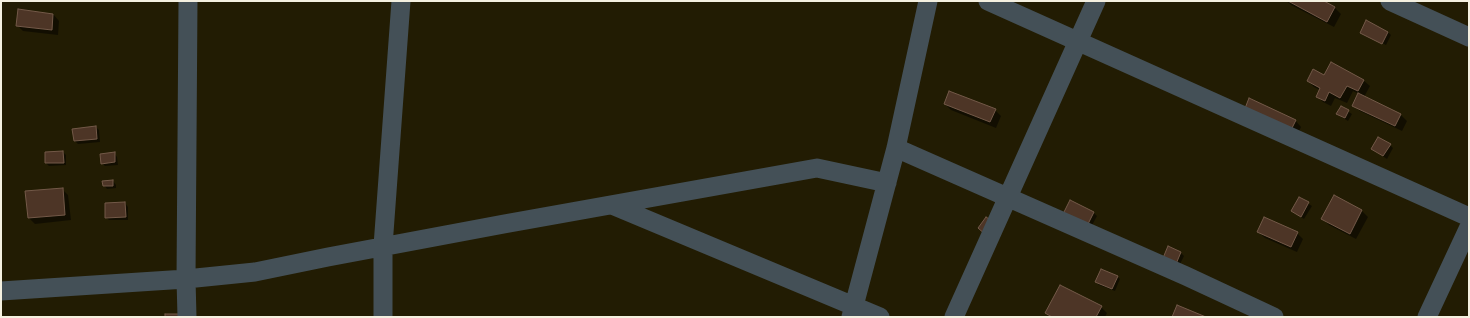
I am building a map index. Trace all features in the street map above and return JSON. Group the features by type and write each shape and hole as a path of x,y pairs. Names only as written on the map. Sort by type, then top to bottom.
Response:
{"street":[{"path":"187,317 188,1"},
{"path":"383,317 383,246 401,1"},
{"path":"853,311 896,148 928,1"},
{"path":"988,1 1469,217"},
{"path":"954,317 1096,1"},
{"path":"1390,1 1469,37"},
{"path":"896,148 1179,273 1274,317"},
{"path":"1,291 186,279 255,272 383,246 817,168 887,183"},
{"path":"612,205 853,311 880,317"},
{"path":"1427,317 1469,227"}],"building":[{"path":"1288,1 1324,1 1335,7 1327,22"},
{"path":"18,9 53,14 52,30 16,26"},
{"path":"1366,20 1388,32 1382,44 1360,33"},
{"path":"1331,62 1364,80 1358,91 1347,86 1340,98 1329,92 1325,101 1316,97 1320,88 1307,81 1313,69 1324,75"},
{"path":"949,91 996,109 990,122 944,104"},
{"path":"1358,93 1401,114 1395,126 1352,106"},
{"path":"1249,98 1296,120 1290,132 1244,111"},
{"path":"1341,106 1349,110 1345,118 1336,114"},
{"path":"96,126 97,139 74,141 72,129"},
{"path":"1378,137 1391,144 1383,156 1371,149"},
{"path":"63,151 64,163 45,163 45,152"},
{"path":"115,152 115,162 101,164 100,154"},
{"path":"113,180 113,186 103,186 102,181"},
{"path":"63,188 65,215 28,218 25,191"},
{"path":"1334,195 1362,210 1350,234 1321,219"},
{"path":"1299,197 1309,202 1301,217 1291,211"},
{"path":"1070,200 1094,212 1087,226 1063,214"},
{"path":"125,202 126,217 105,218 105,203"},
{"path":"986,217 995,223 986,235 978,228"},
{"path":"1264,217 1298,232 1291,247 1257,232"},
{"path":"1168,246 1181,252 1176,264 1163,258"},
{"path":"1101,269 1118,276 1112,289 1095,282"},
{"path":"1060,285 1102,306 1096,317 1052,317 1045,313"},
{"path":"1177,305 1206,317 1172,317"},
{"path":"165,314 179,314 179,317 165,317"}]}
